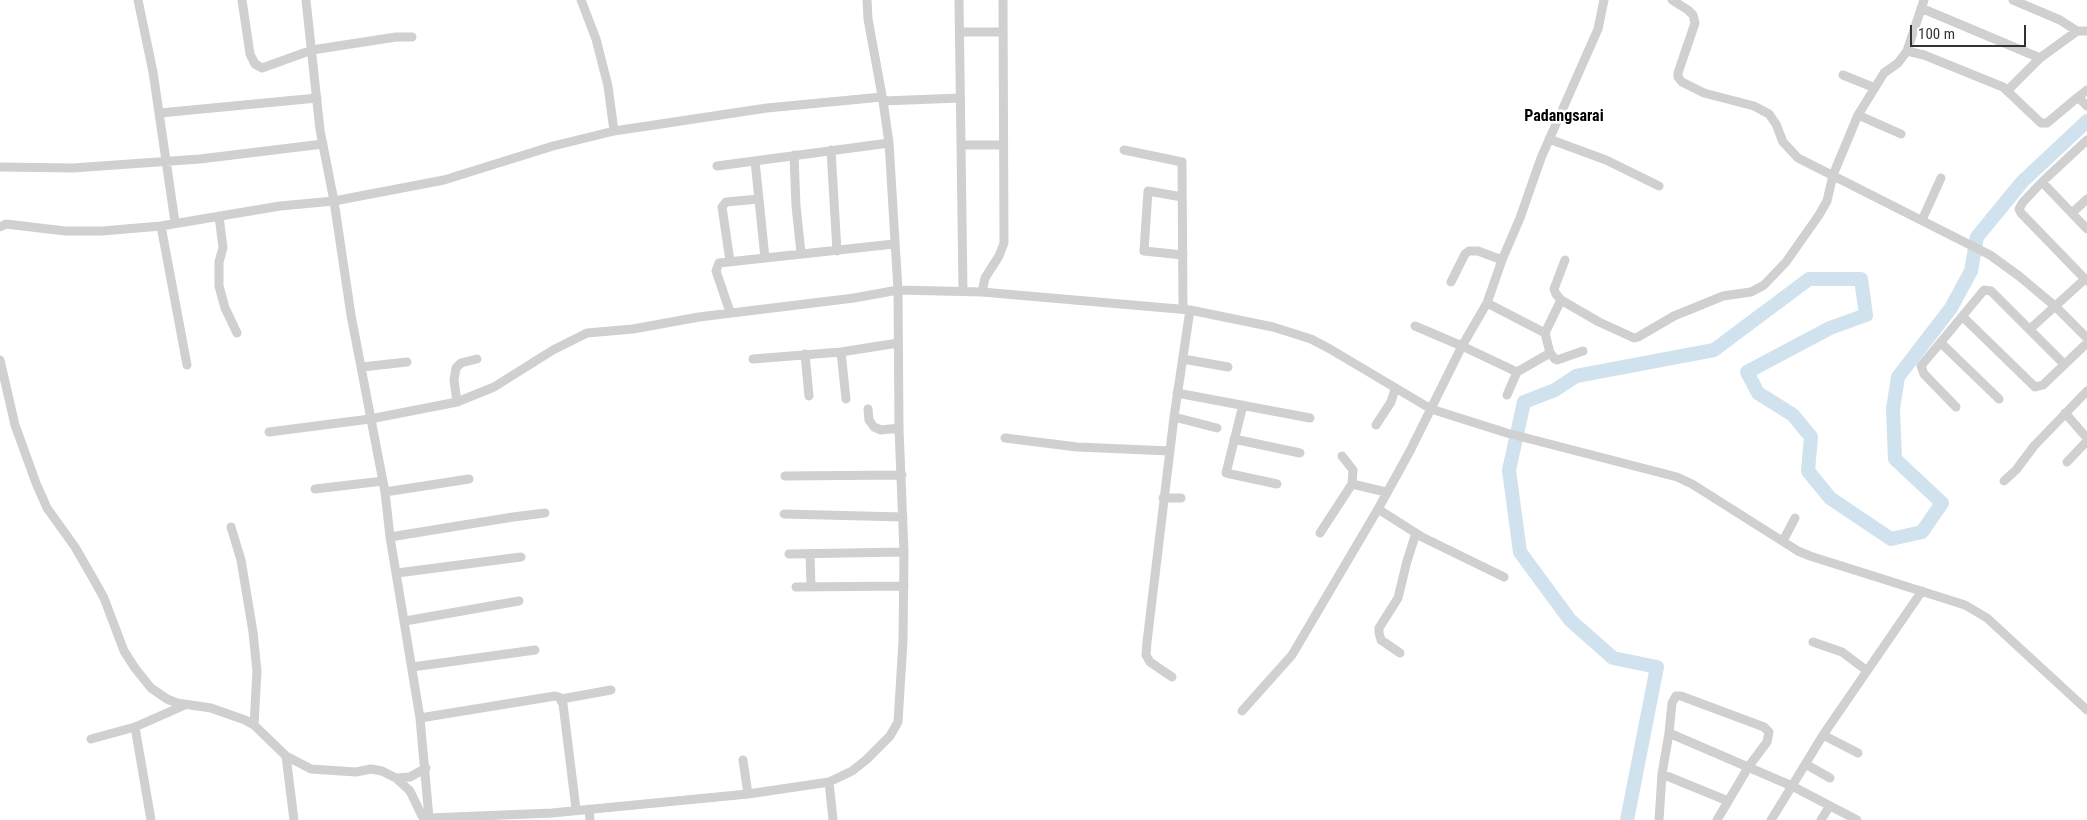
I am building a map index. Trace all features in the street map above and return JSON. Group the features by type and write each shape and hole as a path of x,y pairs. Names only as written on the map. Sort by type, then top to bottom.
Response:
{"street":[{"path":"138,0 160,113 175,222"},
{"path":"242,0 250,54 258,67 262,68 312,50 396,37 412,37"},
{"path":"306,0 316,98 323,144 334,201 351,315 385,492 390,537 420,718 426,768 423,818"},
{"path":"581,0 596,40 608,86 614,131"},
{"path":"423,818 552,816 576,809 748,794 829,782 842,777 866,760 885,742 898,722 904,641 904,552 899,428 898,290 889,143 883,99 870,38 866,0"},
{"path":"959,0 963,291"},
{"path":"982,292 985,278 999,256 1004,243 1003,0"},
{"path":"1242,710 1292,655 1378,509 1462,346 1487,304 1502,260 1549,140 1598,29 1604,0"},
{"path":"1672,0 1688,10 1693,15 1695,23 1678,73 1680,80 1704,93 1754,106 1769,114 1774,119 1783,142 1791,152 1806,163 1922,220 1967,246 1990,255 2056,307 2087,338"},
{"path":"2013,0 2060,20 2077,31 2087,31"},
{"path":"1566,260 1554,288 1561,300 1599,322 1634,338 1674,316 1719,298 1756,290 1779,272 1827,201 1833,175 1858,115 1886,70 1898,63 1907,51 1923,4 2040,58"},
{"path":"2008,91 2040,58 2077,31"},
{"path":"960,32 1003,32"},
{"path":"1907,51 1994,83 2008,91 2038,121 2044,124 2087,90"},
{"path":"1843,74 1875,88"},
{"path":"2078,97 2087,106"},
{"path":"160,113 316,98"},
{"path":"0,227 6,224 86,232 162,226 175,222 280,206 334,201 444,180 553,146 614,131 767,108 883,99 960,98"},
{"path":"1858,115 1901,134"},
{"path":"1549,140 1606,160 1659,186"},
{"path":"2030,329 2086,280 2020,213 2020,206 2042,182 2087,140"},
{"path":"717,166 889,143"},
{"path":"0,167 73,168 200,160 323,144"},
{"path":"962,145 1003,144"},
{"path":"831,150 837,251"},
{"path":"1124,150 1182,162 1183,255 1187,309 1163,498 1146,654 1155,666 1172,677"},
{"path":"794,155 796,206 801,253"},
{"path":"755,161 765,258"},
{"path":"1922,220 1941,178"},
{"path":"2042,182 2087,229"},
{"path":"1182,197 1148,191 1144,251 1183,255"},
{"path":"730,261 722,207 726,202 759,199"},
{"path":"2072,214 2087,199"},
{"path":"220,216 223,248 219,262 220,286 225,308 237,333"},
{"path":"162,226 187,365"},
{"path":"730,312 716,268 719,263 894,244"},
{"path":"1451,282 1465,254 1469,252 1478,251 1502,260"},
{"path":"1956,407 1921,370 1923,363 1987,289 2064,364"},
{"path":"269,432 370,418 457,402 494,387 553,350 587,333 633,329 730,312 854,298 898,290 982,292 1187,309 1273,327 1305,337 1330,349 1431,409 1507,433 1677,477 1726,504 1810,556 1965,605 1987,618 2087,710"},
{"path":"1561,300 1545,333 1550,352 1555,360 1557,360 1583,351"},
{"path":"1487,304 1545,333"},
{"path":"1963,317 2035,387 2043,385 2087,343"},
{"path":"1414,326 1517,372"},
{"path":"1941,343 1999,399"},
{"path":"754,359 841,352 898,344"},
{"path":"841,352 846,399"},
{"path":"1507,395 1517,372 1550,352"},
{"path":"805,354 809,396"},
{"path":"0,360 15,425 47,508 74,547 104,598 117,634 135,668 152,688 167,699 185,706 218,710 254,725 286,756 311,769 356,772 371,769 382,771 396,778 410,791 423,818"},
{"path":"457,402 454,380 456,368 461,363 477,360"},
{"path":"1182,360 1228,367"},
{"path":"362,367 407,362"},
{"path":"1376,425 1391,402 1395,389"},
{"path":"2004,480 2016,470 2034,446 2087,391"},
{"path":"1177,393 1310,418"},
{"path":"1243,405 1226,473 1277,484"},
{"path":"868,409 869,420 874,427 881,430 899,428"},
{"path":"2065,413 2087,439 2067,462"},
{"path":"1174,417 1217,428"},
{"path":"1005,438 1077,447 1170,451"},
{"path":"1234,439 1300,453"},
{"path":"1320,533 1352,484 1353,470 1342,456"},
{"path":"785,476 902,475"},
{"path":"385,492 469,479"},
{"path":"315,489 383,481"},
{"path":"1352,484 1386,492"},
{"path":"1163,498 1181,498"},
{"path":"1378,509 1416,533 1504,577"},
{"path":"390,537 545,513"},
{"path":"784,514 903,517"},
{"path":"1783,541 1795,518"},
{"path":"231,527 241,560 253,632 257,671 254,725"},
{"path":"1400,653 1381,640 1379,633 1380,628 1398,598 1416,533"},
{"path":"789,554 904,552"},
{"path":"810,554 812,587"},
{"path":"397,573 521,558"},
{"path":"796,587 904,586"},
{"path":"1771,820 1866,670 1922,591"},
{"path":"405,620 519,601"},
{"path":"1813,642 1842,652 1866,670"},
{"path":"412,667 535,650"},
{"path":"420,718 555,696 562,699 612,690"},
{"path":"1661,819 1662,774 1672,703 1676,696 1682,696 1764,727 1769,732 1767,742 1749,766 1717,820"},
{"path":"562,699 571,755 576,809"},
{"path":"91,739 135,727 185,706"},
{"path":"135,727 151,820"},
{"path":"1669,733 1749,766 1857,820"},
{"path":"1824,735 1858,753"},
{"path":"286,756 294,820"},
{"path":"743,760 748,794"},
{"path":"1807,764 1830,778"},
{"path":"396,778 410,776 426,768"},
{"path":"1662,774 1728,801"},
{"path":"829,782 832,820"},
{"path":"1821,820 1829,807"},
{"path":"589,809 590,820"}],"waterway":[{"path":"1627,820 1657,667 1613,658 1570,620 1520,552 1509,470 1524,402 1555,390 1576,376 1714,350 1809,279 1861,279 1866,315 1830,328 1747,372 1758,393 1793,415 1811,437 1808,471 1830,498 1891,539 1922,532 1942,503 1895,459 1893,409 1898,377 1951,308 1971,271 1977,237 2022,182 2087,121"}],"district":[{"name":"Padangsarai","path":"1564,117"}]}
